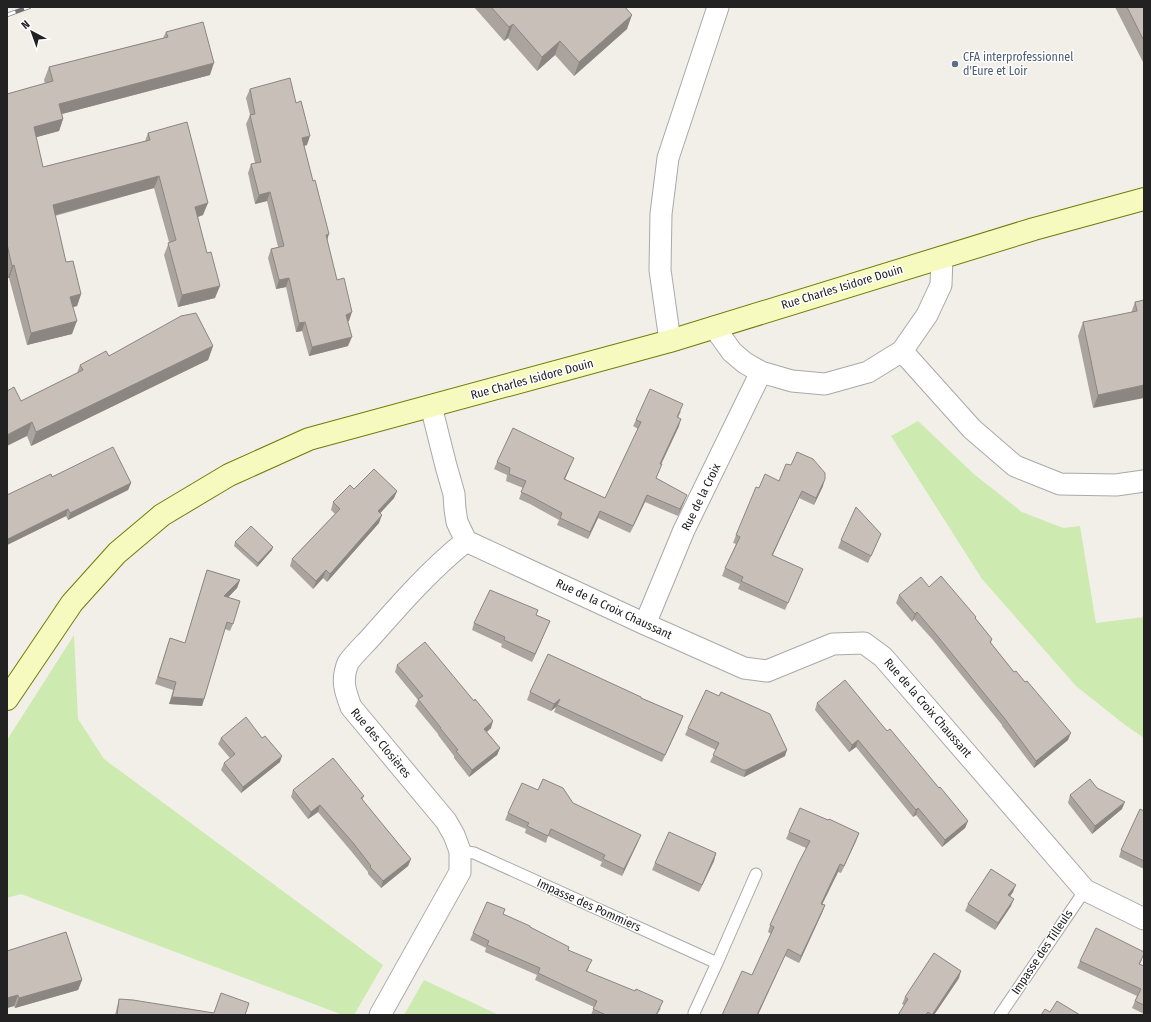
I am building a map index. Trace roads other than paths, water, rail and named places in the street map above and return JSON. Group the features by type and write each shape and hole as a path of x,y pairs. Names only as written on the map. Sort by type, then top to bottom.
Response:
{"street":[{"path":"670,341 660,270 661,214 668,158 718,7"},
{"name":"Rue Charles Isidore Douin","path":"7,698 72,603 117,554 162,515 229,475 309,440 670,341 1034,228 1144,199"},
{"path":"714,327 732,352 745,363 761,372 792,381 825,384 868,372 902,351 927,315 941,286 942,256"},
{"path":"902,351 972,429 1015,466 1060,484 1116,485 1144,481"},
{"name":"Rue de la Croix","path":"645,624 684,530 761,372"},
{"path":"431,406 454,494 454,509 457,522 466,541"},
{"name":"Rue de la Croix Chaussant","path":"466,541 744,668 767,671 833,644 864,643 883,657 1085,890 1144,920"},
{"name":"Rue des Closières","path":"383,1010 460,872 460,850 446,821 350,707 343,680 349,662 380,626 424,578 446,557 466,541"}],"lane":[{"name":"Impasse des Pommiers","path":"460,850 474,853 717,962"},
{"path":"694,1013 756,874"},
{"name":"Impasse des Tilleuls","path":"1000,1015 1085,890"}],"railway":[{"path":"7,15 29,7"}],"place":[{"name":"CFA interprofessionnel d'Eure et Loir","path":"955,64"}]}
